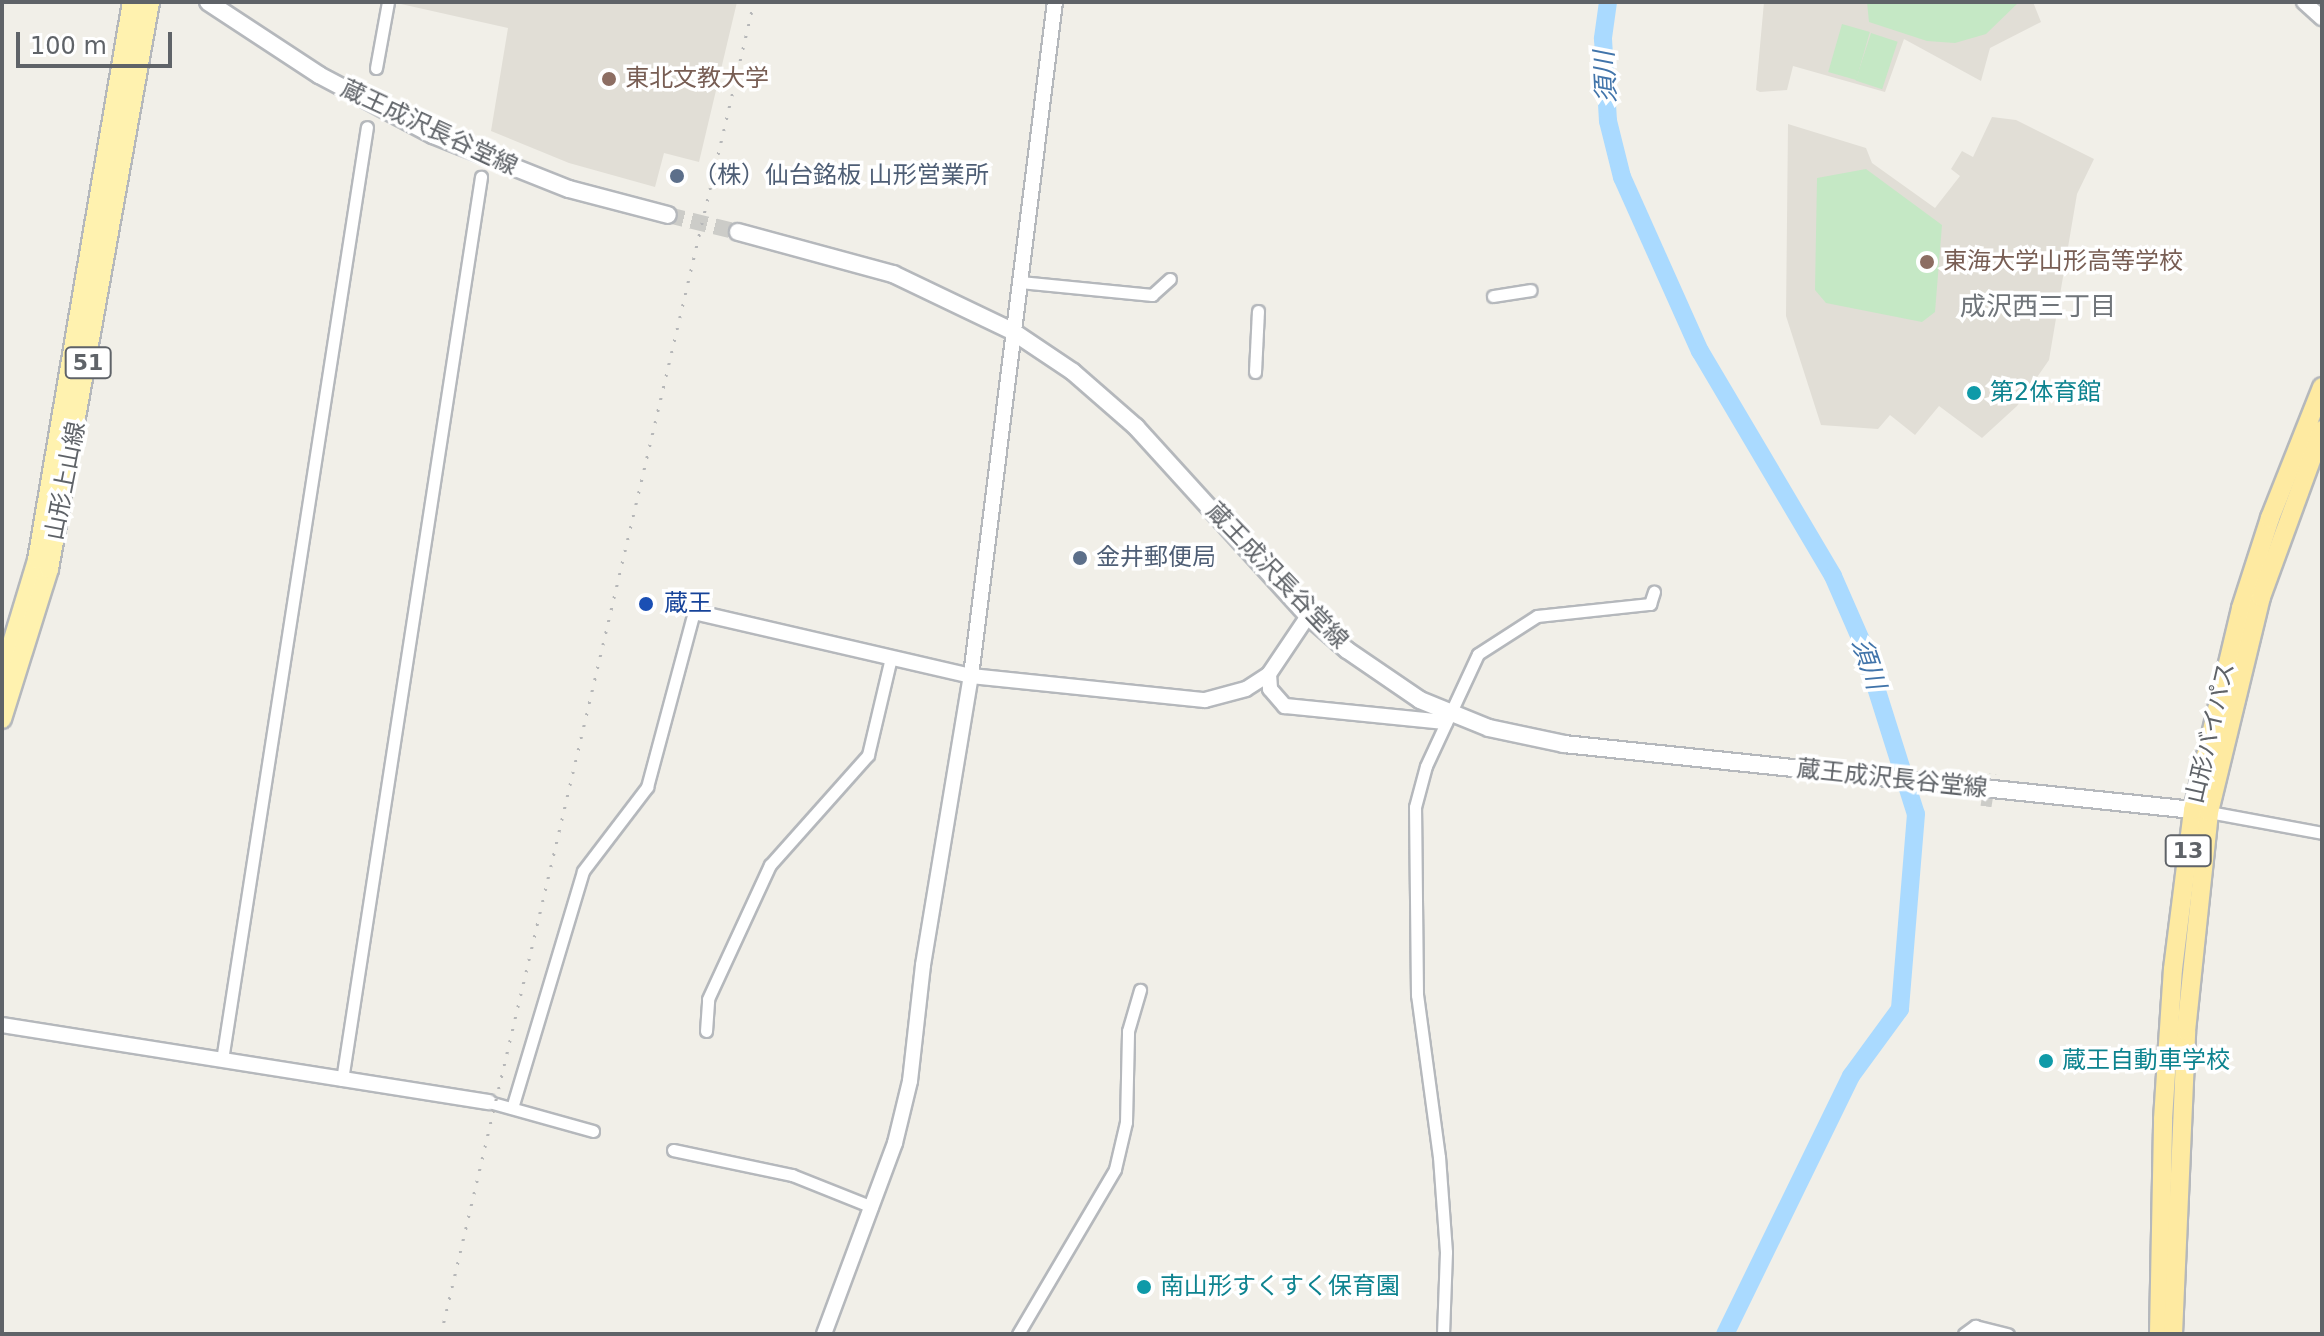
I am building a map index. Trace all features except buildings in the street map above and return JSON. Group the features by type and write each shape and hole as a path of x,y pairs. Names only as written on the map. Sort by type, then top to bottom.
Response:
{"highway":[{"name":"山形バイパス","path":"2159,1334 2165,1089 2173,969 2241,608 2270,518 2322,387"},
{"name":"山形バイパス","path":"2173,1334 2185,1044 2201,811 2261,597 2322,430"}],"main road":[{"name":"山形上山線","path":"2,676 37,560 132,2"},
{"name":"山形上山線","path":"2,719 49,569 150,2"},
{"name":"蔵王成沢長谷堂線","path":"208,2 319,75 433,135 569,189 668,215"},
{"name":"蔵王成沢長谷堂線","path":"738,232 893,274 1012,331 1073,372 1136,427 1308,616 1374,672 1448,717 1537,740 2201,811"}],"street":[{"path":"376,68 388,2"},
{"path":"824,1334 872,1207 910,1081 925,949 971,676 1055,2"},
{"path":"2304,2 2322,18"},
{"path":"222,1060 367,127"},
{"path":"342,1080 481,177"},
{"path":"1020,282 1152,295 1170,279"},
{"path":"1493,296 1531,290"},
{"path":"1255,372 1258,311"},
{"path":"1443,1334 1446,1252 1417,995 1415,807 1426,766 1478,654 1524,622 1574,611 1650,604 1654,592"},
{"path":"512,1108 583,871 647,787 694,612 971,676 1205,700 1246,689 1269,674 1308,616"},
{"path":"706,1031 708,999 770,865 868,755 891,658"},
{"path":"1269,674 1270,689 1285,706 1448,717"},
{"path":"2201,811 2322,833"},
{"path":"1018,1334 1115,1169 1126,1122 1128,1031 1140,990"},
{"path":"2,1025 489,1102 593,1131"},
{"path":"673,1150 792,1175 872,1207"},
{"path":"1964,1334 1975,1326 2008,1334"}],"shaded area":[{"name":"東北文教大学","path":"392,2 737,2 699,162 664,153 655,187 569,163 491,131 508,28"},
{"path":"1764,2 2033,2 2041,22 1990,48 1981,81 1904,39 1885,92 1793,66 1787,90 1760,92 1756,90"},
{"name":"東海大学山形高等学校","path":"1992,117 2016,120 2094,159 2077,194 2049,360 2017,406 1982,438 1939,406 1915,435 1890,415 1878,429 1821,425 1786,316 1788,124 1866,148 1872,163 1935,208 1960,176 1951,169 1962,151 1973,157"}],"green space":[{"path":"1867,2 2019,2 1986,34 1955,43 1927,41 1869,22"},
{"path":"1842,24 1870,32 1856,80 1828,72"},
{"path":"1871,33 1898,42 1882,89 1856,81"},
{"path":"1866,169 1942,225 1935,312 1922,322 1826,303 1815,290 1817,178"}],"waterway":[{"name":"須川","path":"1608,2 1603,39 1608,121 1622,177 1700,351 1833,576 1861,640 1916,814 1900,1009 1851,1076 1725,1334"}],"tunnel":[{"path":"668,215 738,232"},
{"path":"1986,806 1991,773"}],"railway":[{"path":"441,1334 754,2"}],"place":[{"name":"東北文教大学","path":"609,79"},
{"name":"（株）仙台銘板 山形営業所","path":"677,176"},
{"name":"東海大学山形高等学校","path":"1927,262"},
{"name":"第2体育館","path":"1974,393"},
{"name":"金井郵便局","path":"1080,558"},
{"name":"蔵王","path":"646,604"},
{"name":"蔵王自動車学校","path":"2046,1061"},
{"name":"南山形すくすく保育園","path":"1144,1287"}],"district":[{"name":"成沢西三丁目","path":"2038,307"}]}
